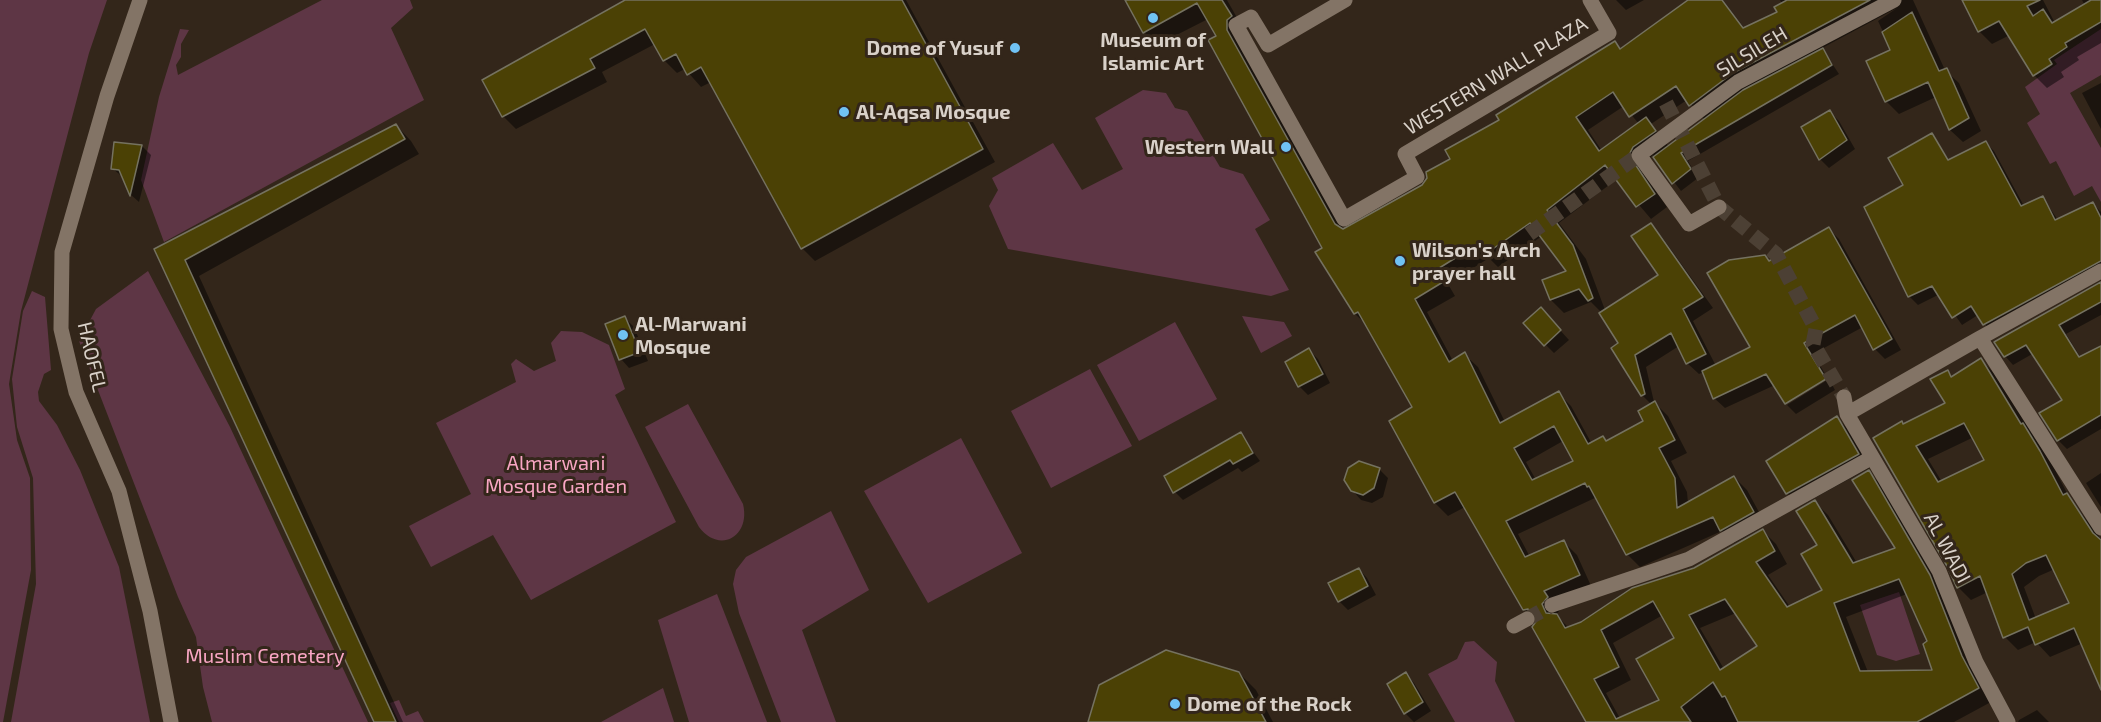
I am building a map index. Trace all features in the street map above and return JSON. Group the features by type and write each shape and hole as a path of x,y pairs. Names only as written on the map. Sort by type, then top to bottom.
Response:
{"street":[{"name":"HAOFEL","path":"140,0 103,107 62,252 62,329 76,392 119,491 150,611 171,722"},
{"name":"WESTERN WALL PLAZA","path":"1345,0 1268,45 1251,17 1236,25 1344,219 1417,177 1405,154 1609,33 1590,0"},
{"name":"SILSILEH","path":"1719,207 1689,224 1639,155 1738,82 1894,0"},
{"path":"1847,414 2101,271"},
{"path":"1980,338 2101,528"},
{"name":"AL WADI","path":"1844,397 1847,414 1871,458 1939,571 1976,662 2008,722"},
{"path":"1552,605 1689,559 1871,458"}],"green space":[{"path":"0,0 107,0 89,53 21,311 9,384 17,440 30,478 31,570 3,722 0,722"},
{"path":"322,0 410,0 413,8 391,28 424,100 164,242 141,180 159,97 180,29 189,30 181,44 181,57 176,65 178,75"},
{"path":"2101,29 2101,75 2070,93 2101,148 2101,202 2092,186 2074,196 2056,161 2050,164 2027,123 2040,114 2025,87 2057,64 2054,60"},
{"path":"1143,90 1166,93 1175,108 1187,111 1220,167 1243,174 1270,220 1255,229 1289,290 1271,296 1008,249 989,206 998,190 992,178 1053,143 1082,190 1123,169 1095,118"},
{"name":"Muslim Cemetery","path":"148,271 230,427 368,722 212,722 203,687 196,637 178,597 79,341 96,309"},
{"path":"32,291 45,297 51,370 44,374 38,392 39,401 57,425 80,470 119,567 150,722 11,722 36,584 33,478 17,427 12,379 23,311"},
{"path":"1242,316 1284,322 1292,336 1261,353"},
{"path":"1175,322 1217,399 1139,441 1097,365"},
{"name":"Almarwani Mosque Garden","path":"561,331 582,332 609,345 625,389 615,395 676,522 531,600 493,535 431,567 409,526 471,494 436,423 516,382 511,364 516,359 534,371 556,361 551,343"},
{"path":"1090,369 1132,446 1051,488 1011,411"},
{"path":"688,404 743,504 742,525 732,538 715,539 699,527 645,427"},
{"path":"961,438 1022,553 928,603 864,491"},
{"path":"831,511 869,590 802,630 836,722 781,722 739,613 733,584 736,570 746,557"},
{"path":"1899,592 1920,654 1896,661 1877,655 1860,605"},
{"path":"717,594 767,722 689,722 658,620"},
{"path":"1474,641 1497,662 1495,681 1515,722 1455,722 1428,674 1457,659 1465,642"},
{"path":"663,688 674,722 601,722"},
{"path":"399,700 406,716 418,711 424,722 399,722 390,703"}],"building":[{"name":"Al-Aqsa Mosque","path":"625,0 902,0 983,149 801,249 701,67 687,75 676,54 663,61 645,29 590,59 595,68 502,117 482,80"},
{"path":"1125,0 1222,0 1232,16 1227,20 1227,30 1335,224 1343,229 1422,185 1427,178 1426,172 1450,159 1445,150 1499,120 1496,115 1615,41 1620,49 1688,0 1722,0 1743,28 1777,12 1774,7 1787,0 1870,0 1733,73 1689,106 1676,86 1629,117 1613,92 1576,117 1599,151 1646,117 1656,131 1633,147 1629,155 1655,194 1636,207 1605,165 1547,210 1573,245 1593,298 1588,301 1579,289 1550,300 1542,280 1566,271 1530,223 1484,255 1478,244 1436,270 1443,282 1415,299 1449,362 1465,352 1500,423 1559,391 1588,444 1603,436 1606,441 1643,421 1638,411 1655,401 1675,440 1659,448 1675,478 1677,508 1734,476 1754,512 1720,531 1713,517 1626,555 1589,486 1587,487 1585,483 1506,521 1525,557 1564,540 1580,575 1544,591 1548,597 1542,604 1546,613 1557,614 1565,628 1581,622 1632,588 1694,568 1763,529 1775,551 1756,562 1787,607 1822,590 1801,554 1817,545 1796,511 1815,500 1853,563 1895,548 1852,480 1869,470 1930,575 1962,656 1979,688 1917,722 1738,722 1725,696 1722,697 1713,682 1681,707 1691,722 1586,722 1532,627 1537,620 1535,614 1528,609 1523,610 1455,492 1434,503 1389,421 1412,407 1358,312 1354,314 1315,252 1322,248 1208,40 1216,36 1197,3 1143,33","holes":["1554,426 1573,461 1532,480 1514,448","1899,579 1927,641 1923,644 1932,670 1860,671 1834,603","1725,599 1757,646 1720,670 1689,615","1653,601 1674,638 1636,659 1659,700 1616,719 1594,679 1619,667 1601,630"]},
{"path":"1962,0 2040,0 2027,6 2033,16 2043,9 2052,23 2091,0 2101,0 2101,22 2065,43 2067,47 2049,59 2052,64 2033,76 1999,21 1978,32"},
{"path":"1912,12 1939,71 1947,68 1969,118 1949,130 1928,82 1885,102 1866,61 1890,50 1882,32"},
{"path":"1823,48 1832,65 1681,153 1691,169 1672,184 1653,157 1743,90"},
{"path":"1830,110 1847,140 1819,160 1801,127"},
{"path":"396,124 405,139 185,260 396,722 374,722 154,249"},
{"path":"1932,133 1948,160 1986,141 2021,206 2043,196 2055,220 2093,202 2101,218 2101,261 1983,325 1971,306 1952,318 1932,286 1908,297 1864,207 1903,185 1888,158"},
{"path":"114,142 142,145 130,196 119,170 111,169"},
{"path":"1651,223 1703,297 1683,309 1706,354 1686,364 1671,333 1635,355 1645,394 1641,396 1611,348 1618,343 1599,313 1658,275 1631,236"},
{"path":"1829,227 1892,339 1873,350 1855,315 1804,343 1826,379 1785,404 1766,374 1713,399 1702,371 1750,347 1707,273 1729,260 1765,255 1769,261"},
{"path":"2101,282 2101,302 2059,325 2079,357 2101,346 2101,415 2057,441 2039,413 2062,400 2026,345 2004,357 1994,342"},
{"path":"1541,307 1561,330 1544,346 1523,323"},
{"path":"625,316 640,352 619,360 605,324"},
{"path":"1309,348 1323,374 1298,387 1285,362"},
{"path":"1981,358 2040,451 2063,495 2067,493 2093,533 2101,540 2101,690 2074,628 2035,645 2028,627 2003,638 1980,576 1957,588 1947,566 1873,438 1902,421 1903,424 1945,403 1930,379 1948,370 1951,377","holes":["1964,423 1984,460 1938,482 1916,446","2046,555 2069,603 2029,620 2012,574 2026,563"]},
{"path":"1837,416 1859,454 1786,494 1766,461"},
{"path":"1241,432 1253,453 1233,464 1230,460 1173,493 1164,476"},
{"path":"1359,461 1380,468 1374,488 1363,495 1351,491 1344,480 1348,468"},
{"path":"1359,568 1368,586 1338,602 1328,583"},
{"name":"Dome of the Rock","path":"1166,650 1239,672 1266,722 1088,722 1099,685"},
{"path":"1406,672 1423,702 1404,714 1387,684"}],"tunnel":[{"path":"1666,103 1719,207 1776,254 1816,329 1813,344 1844,397"},
{"path":"1529,234 1639,155"},
{"path":"1527,619 1552,605"}],"place":[{"name":"Museum of Islamic Art","path":"1153,18"},
{"name":"Dome of Yusuf","path":"1015,48"},
{"name":"Al-Aqsa Mosque","path":"844,112"},
{"name":"Western Wall","path":"1286,147"},
{"name":"Wilson's Arch prayer hall","path":"1400,261"},
{"name":"Al-Marwani Mosque","path":"623,335"},
{"name":"Dome of the Rock","path":"1175,704"}]}
